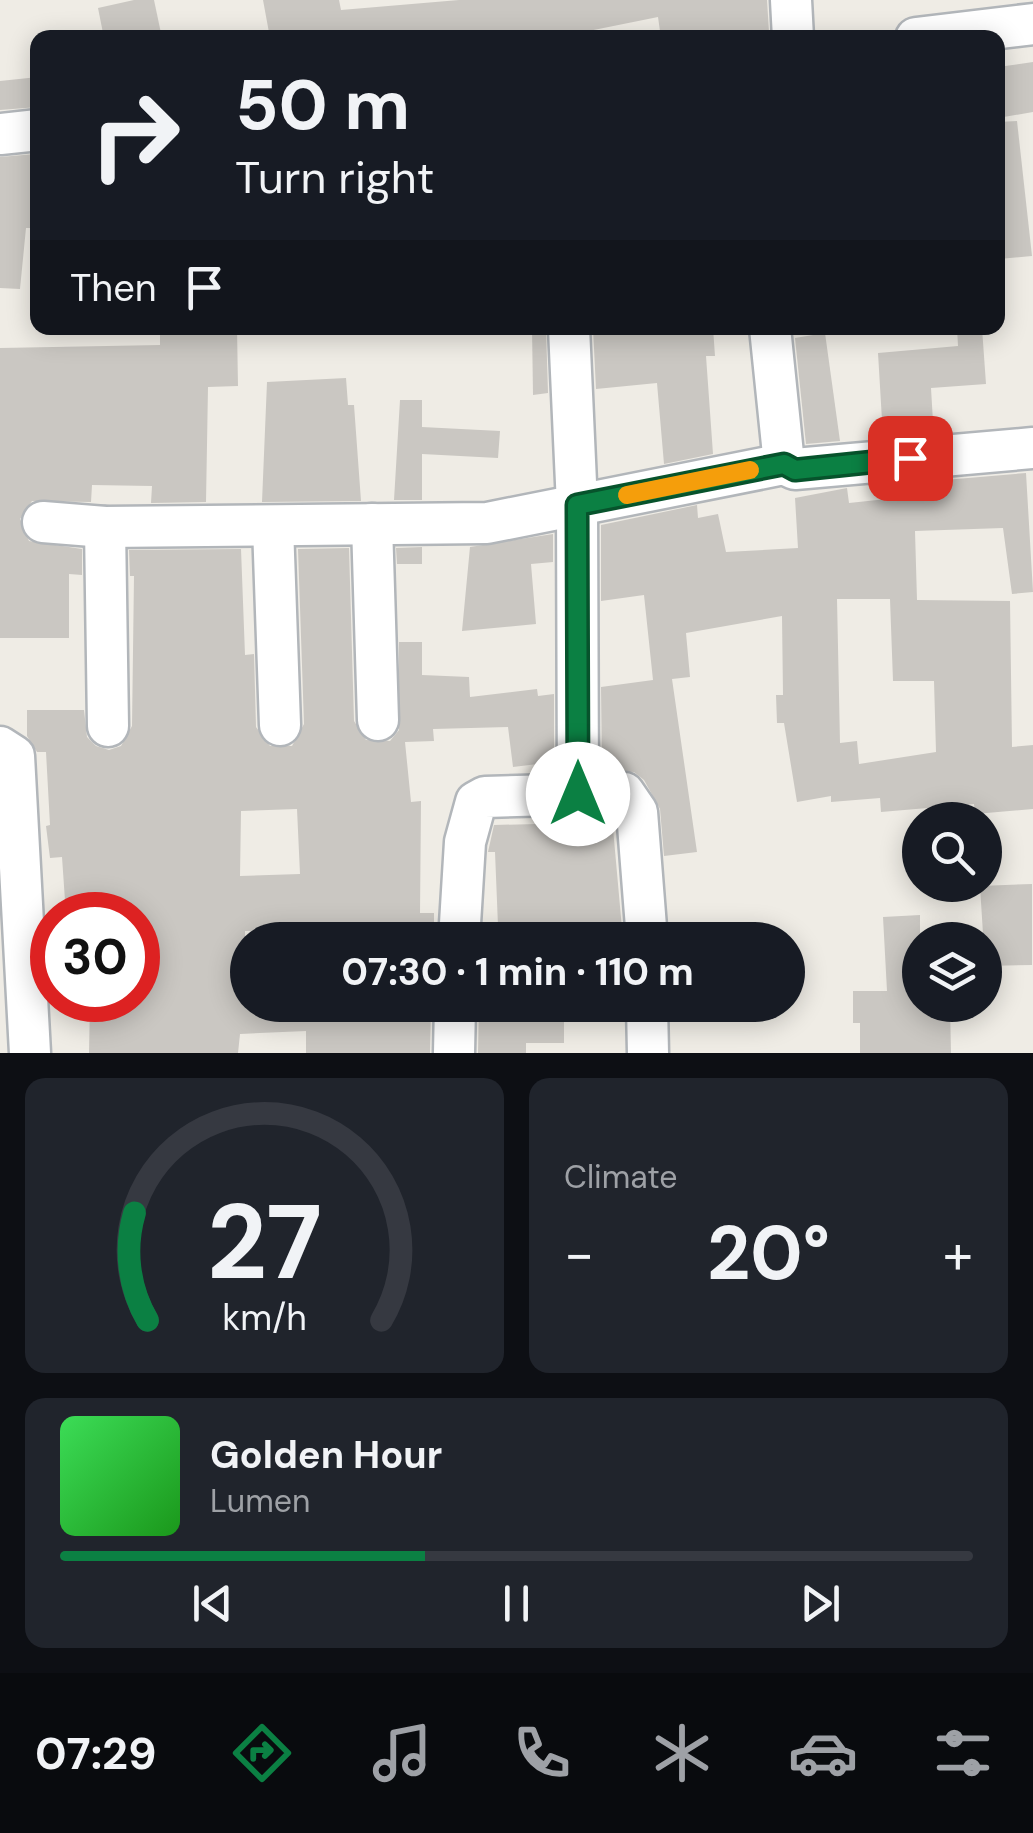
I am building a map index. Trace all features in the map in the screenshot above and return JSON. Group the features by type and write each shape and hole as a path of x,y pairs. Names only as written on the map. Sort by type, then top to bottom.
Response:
{"street":[{"path":"792,0 794,30"},
{"path":"983,30 1033,24"},
{"path":"0,134 30,131"},
{"path":"568,335 577,505 578,794"},
{"path":"771,335 784,464"},
{"path":"43,522 105,526 486,523 784,464 795,470 1033,448"},
{"path":"372,524 378,720"},
{"path":"105,526 108,726"},
{"path":"273,526 280,725"},
{"path":"0,747 14,756 30,1053"},
{"path":"460,922 465,842 476,802 485,797 624,793 632,798 637,812 645,922"},
{"path":"454,1053 455,1022"},
{"path":"648,1022 648,1053"}],"building":[{"path":"154,0 160,30 102,30 98,8"},
{"path":"263,0 339,0 341,10 459,0 767,0 769,30 660,30 658,17 594,30 269,30"},
{"path":"1033,62 1033,112 1005,117 1005,66"},
{"path":"30,78 30,108 0,110 0,81"},
{"path":"1017,121 1032,256 1005,258 1005,122"},
{"path":"30,154 30,228 26,228 20,289 0,288 0,157"},
{"path":"160,335 237,335 238,386 208,387 206,502 151,503 152,486 92,485 91,502 32,501 20,519 29,541 82,549 82,575 69,574 69,638 0,638 0,348 160,345"},
{"path":"532,335 546,335 548,393 533,395"},
{"path":"593,335 714,335 715,356 706,356 713,454 664,464 657,383 596,389"},
{"path":"825,335 840,441 806,444 795,338"},
{"path":"957,335 982,335 986,384 931,388 933,422 921,423 922,434 883,437 878,353 958,346"},
{"path":"346,378 348,405 354,405 361,501 262,502 267,382"},
{"path":"400,400 422,400 422,427 500,431 498,458 422,454 422,500 394,500"},
{"path":"1026,473 1033,592 1012,594 1003,528 915,531 917,600 1010,601 1012,747 1033,745 1033,809 1002,812 1002,802 902,802 902,810 881,812 880,798 831,802 831,796 797,802 784,723 777,723 776,695 783,695 782,616 686,633 690,677 672,679 697,852 664,856 660,809 644,780 634,772 602,770 601,687 653,680 644,595 601,601 601,525 697,505 698,518 718,514 726,552 798,548 795,498 847,488 849,503 887,499 886,485","holes":["837,599 890,599 893,681 934,681 936,752 859,764 857,741 840,743"]},
{"path":"553,534 553,562 531,564 536,624 462,631 470,547"},
{"path":"422,547 422,564 397,564 396,548"},
{"path":"349,548 354,721 366,740 390,741 399,730 399,642 422,642 422,675 469,677 470,697 537,689 538,696 554,694 554,762 513,767 508,727 433,729 434,741 405,742 411,802 421,801 420,913 434,913 434,922 230,922 230,1022 431,1022 430,1053 306,1053 306,1031 240,1034 238,1053 89,1053 90,1022 160,1022 160,892 64,892 62,857 50,858 46,752 37,752 27,736 27,710 84,710 87,737 96,746 109,750 121,746 132,726 134,576 130,576 129,550 241,549 245,655 254,654 256,727 270,746 292,746 304,724 298,549","holes":["297,809 300,874 240,876 241,811"]},
{"path":"612,817 621,922 498,922 495,852 488,852 494,825 576,823 576,818"},
{"path":"1032,884 1032,965 1002,966 1002,922 982,922 981,902 1002,902 1002,885"},
{"path":"920,915 920,922 902,922 902,1022 950,1022 951,1053 860,1053 860,1023 853,1023 853,991 887,991 883,917"},
{"path":"479,1022 564,1022 564,1043 526,1043 526,1053 478,1053"}],"slow traffic":[{"path":"627,495 750,470"}],"route":[{"path":"578,794 577,505 784,464 795,470 910,458"}]}
